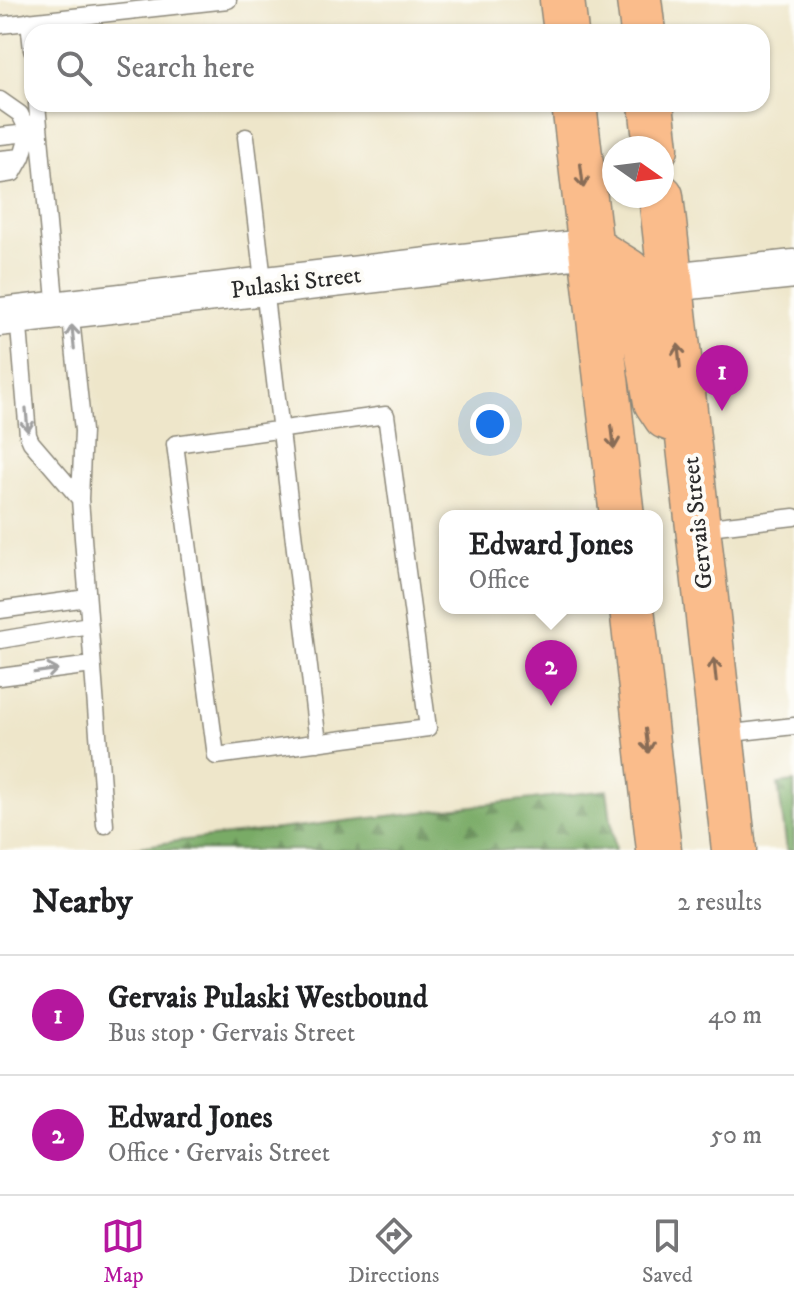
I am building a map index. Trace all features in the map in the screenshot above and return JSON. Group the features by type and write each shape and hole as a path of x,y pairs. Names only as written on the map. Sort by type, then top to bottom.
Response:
{"main road":[{"path":"562,0 565,24"},
{"path":"639,0 642,24"},
{"path":"575,112 621,510"},
{"path":"652,112 655,136"},
{"name":"Gervais Street","path":"662,208 734,850"},
{"path":"591,248 628,271 637,291 656,402 666,417 687,425"},
{"path":"633,614 657,831"}],"street":[{"name":"Pulaski Street","path":"9,316 591,248"},
{"path":"671,282 794,269"}],"lane":[{"path":"0,25 228,0"},
{"path":"0,100 20,114 34,132"},
{"path":"36,112 34,132 83,431 80,499 105,825"},
{"path":"0,117 20,114"},
{"path":"0,136 34,132"},
{"path":"0,175 13,173 34,132"},
{"path":"246,137 318,743"},
{"path":"0,159 22,157"},
{"path":"9,316 28,435 80,499"},
{"path":"386,415 428,728 216,756 175,444 281,430 386,415"},
{"path":"699,529 794,517"},
{"path":"0,610 87,598"},
{"path":"0,640 89,625"},
{"path":"0,677 92,665"},
{"path":"721,734 794,726"}],"green space":[{"path":"794,782 794,850 787,850 778,784"},
{"path":"607,790 615,850 119,850 178,841"}],"place":[{"name":"Gervais Pulaski Westbound","path":"722,411"},
{"name":"Edward Jones","path":"551,706"}]}
